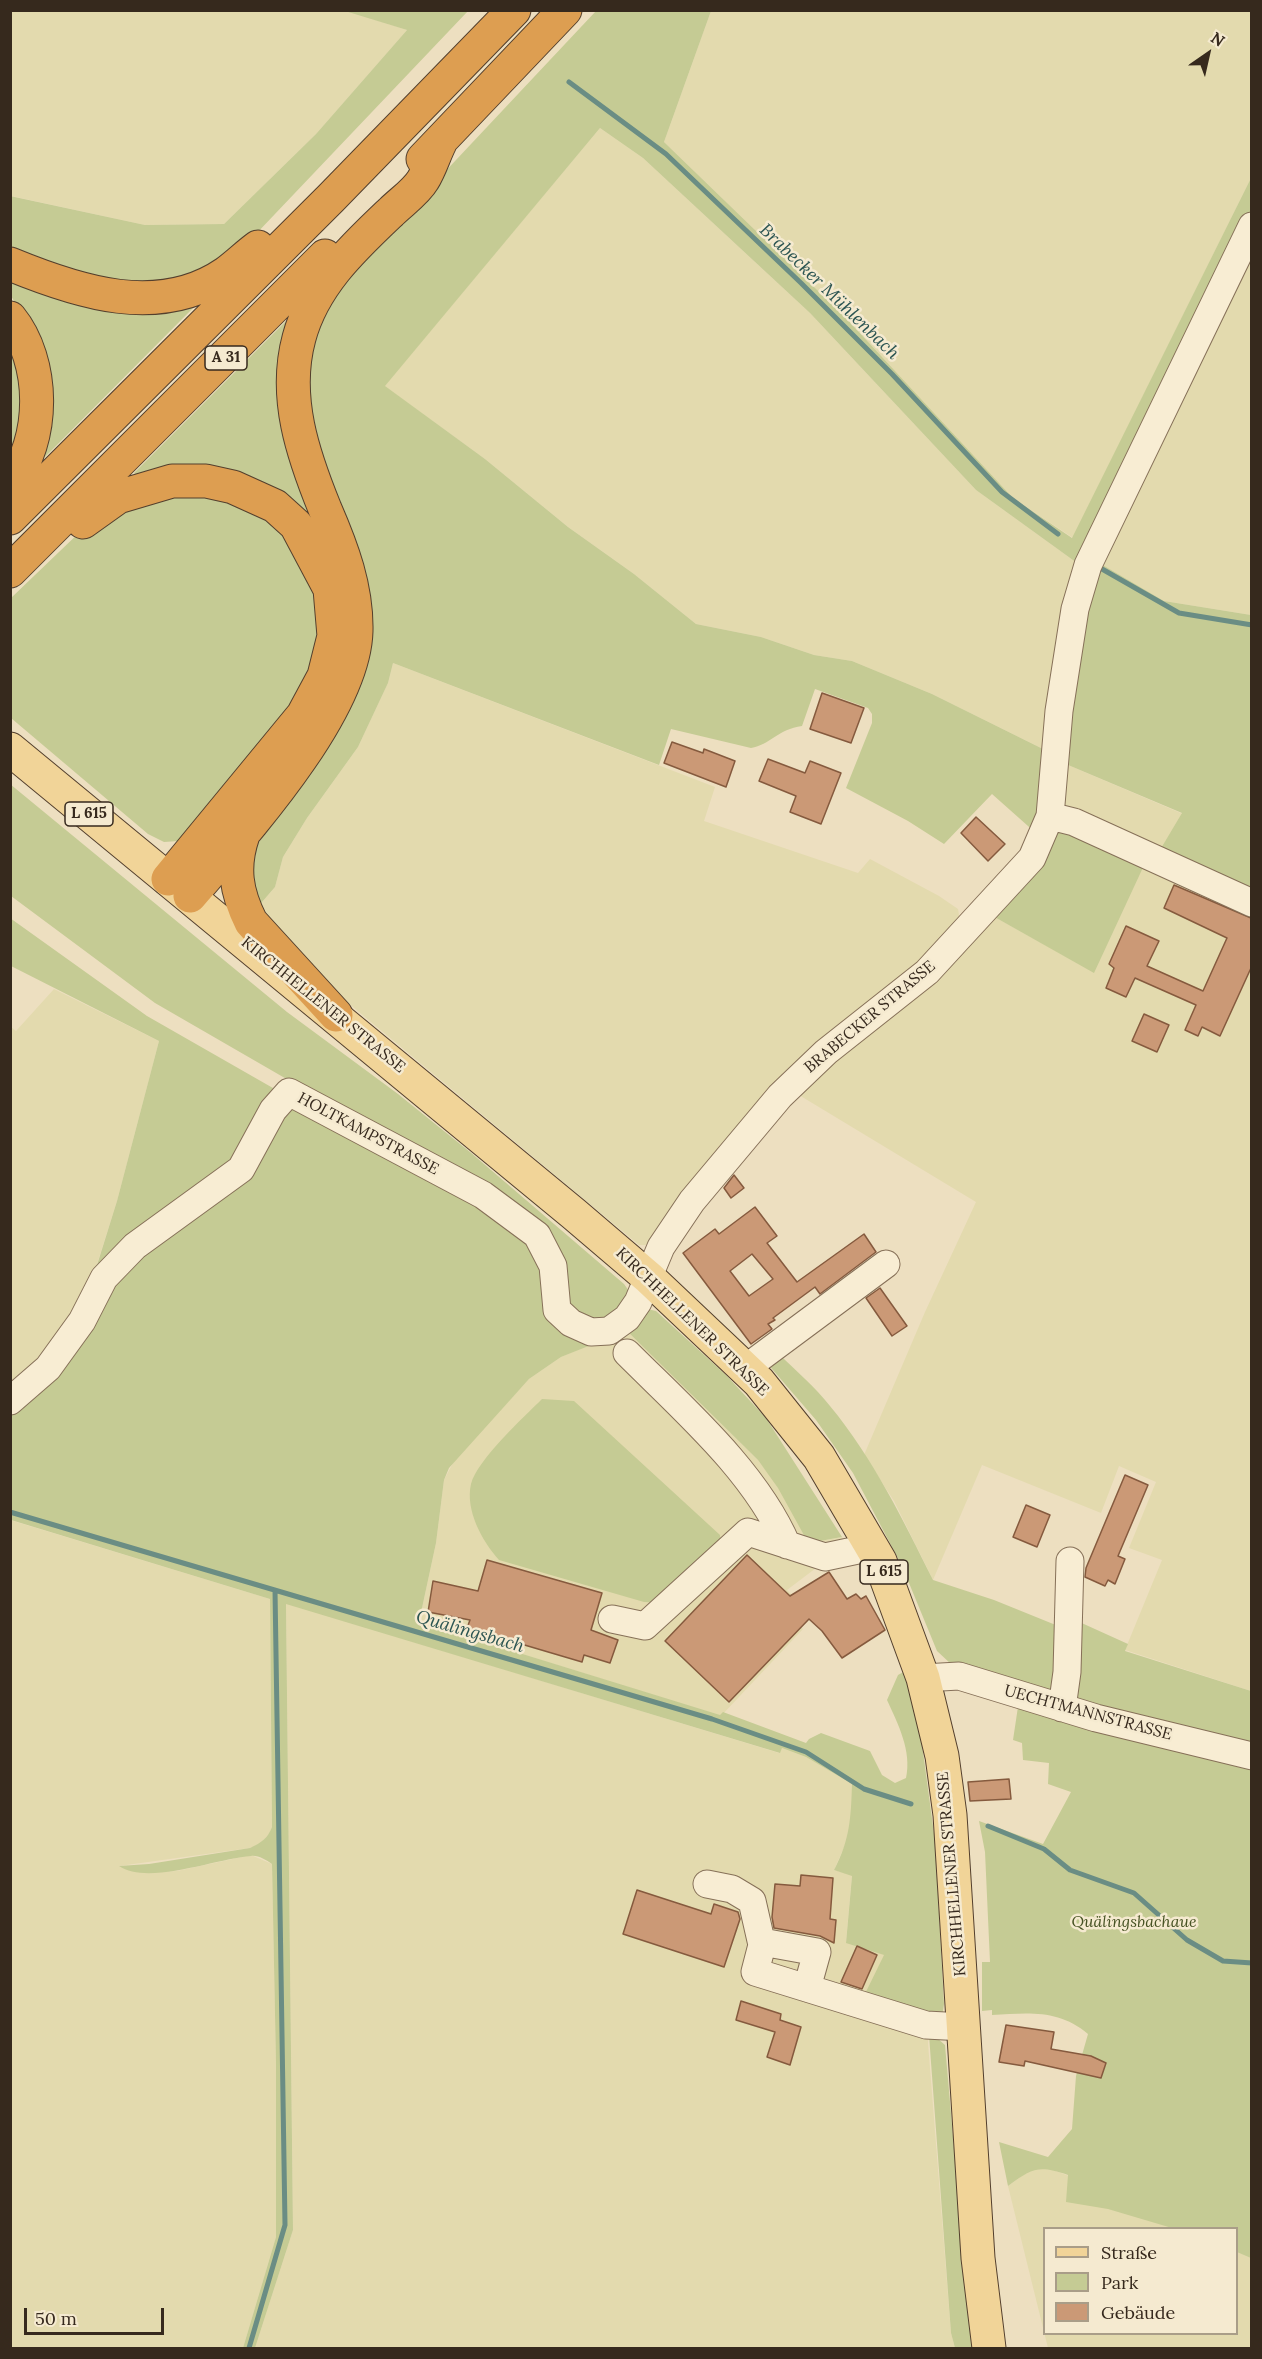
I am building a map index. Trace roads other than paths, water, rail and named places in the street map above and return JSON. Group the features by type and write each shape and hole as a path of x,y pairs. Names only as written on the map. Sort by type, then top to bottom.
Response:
{"highway":[{"name":"A 31","path":"10,518 331,198 514,10"},
{"name":"A 31","path":"10,572 440,142 565,10"},
{"path":"179,888 245,831 322,726 345,678 356,632 353,585 304,458 294,410 294,364 299,338 308,312 337,264 423,181 440,142"},
{"path":"10,264 67,287 111,297 151,298 187,291 225,274 305,202 331,198"},
{"path":"10,318 21,331 30,352 36,407 26,457 20,472 10,484"},
{"path":"10,581 29,572 73,530 118,497 172,481 206,482 233,487 275,506 296,525 309,546 330,589 334,636 324,676 303,715 179,888"},
{"path":"245,831 238,850 235,879 242,905 250,921 266,940 336,1015"}],"main road":[{"name":"KIRCHHELLENER STRASSE","path":"10,749 336,1015 649,1278 746,1368 819,1457 880,1561 923,1678 942,1756 950,1815 978,2258 989,2349"}],"street":[{"name":"BRABECKER STRASSE","path":"649,1278 661,1247 692,1201 780,1096 825,1052 927,972 1032,858 1050,816 1059,711 1075,609 1088,565 1251,226"},
{"path":"1050,816 1074,822 1251,903"},
{"name":"HOLTKAMPSTRASSE","path":"10,1401 48,1368 82,1321 105,1278 135,1246 241,1168 273,1110 289,1092 483,1195 537,1235 553,1266 557,1310 570,1323 591,1332 609,1331 627,1318 639,1302 649,1278"},
{"path":"746,1368 886,1264"},
{"path":"627,1353 712,1437 775,1516 787,1545"},
{"path":"612,1619 645,1626 748,1532 825,1557 872,1547"},
{"path":"1062,1708 1066,1672 1070,1561"},
{"name":"UECHTMANNSTRASSE","path":"923,1678 959,1676 1062,1708 1251,1756"},
{"path":"707,1884 732,1889 752,1901 762,1942 754,1972 927,2026 964,2027"},
{"path":"762,1942 817,1952 807,1988"}],"waterway":[{"name":"Brabecker Mühlenbach","path":"569,82 666,154 892,374 1002,492 1058,534"},
{"name":"Brabecker Mühlenbach","path":"1102,569 1179,613 1252,625"},
{"name":"Quälingsbach","path":"10,1512 712,1719 806,1752 864,1789 911,1804"},
{"path":"249,2348 285,2225 275,1590"},
{"name":"Quälingsbach","path":"988,1826 1044,1849 1070,1870 1134,1893 1187,1940 1223,1961 1252,1963"}],"park label":[{"name":"Quälingsbachaue","path":"1134,1922"}]}
